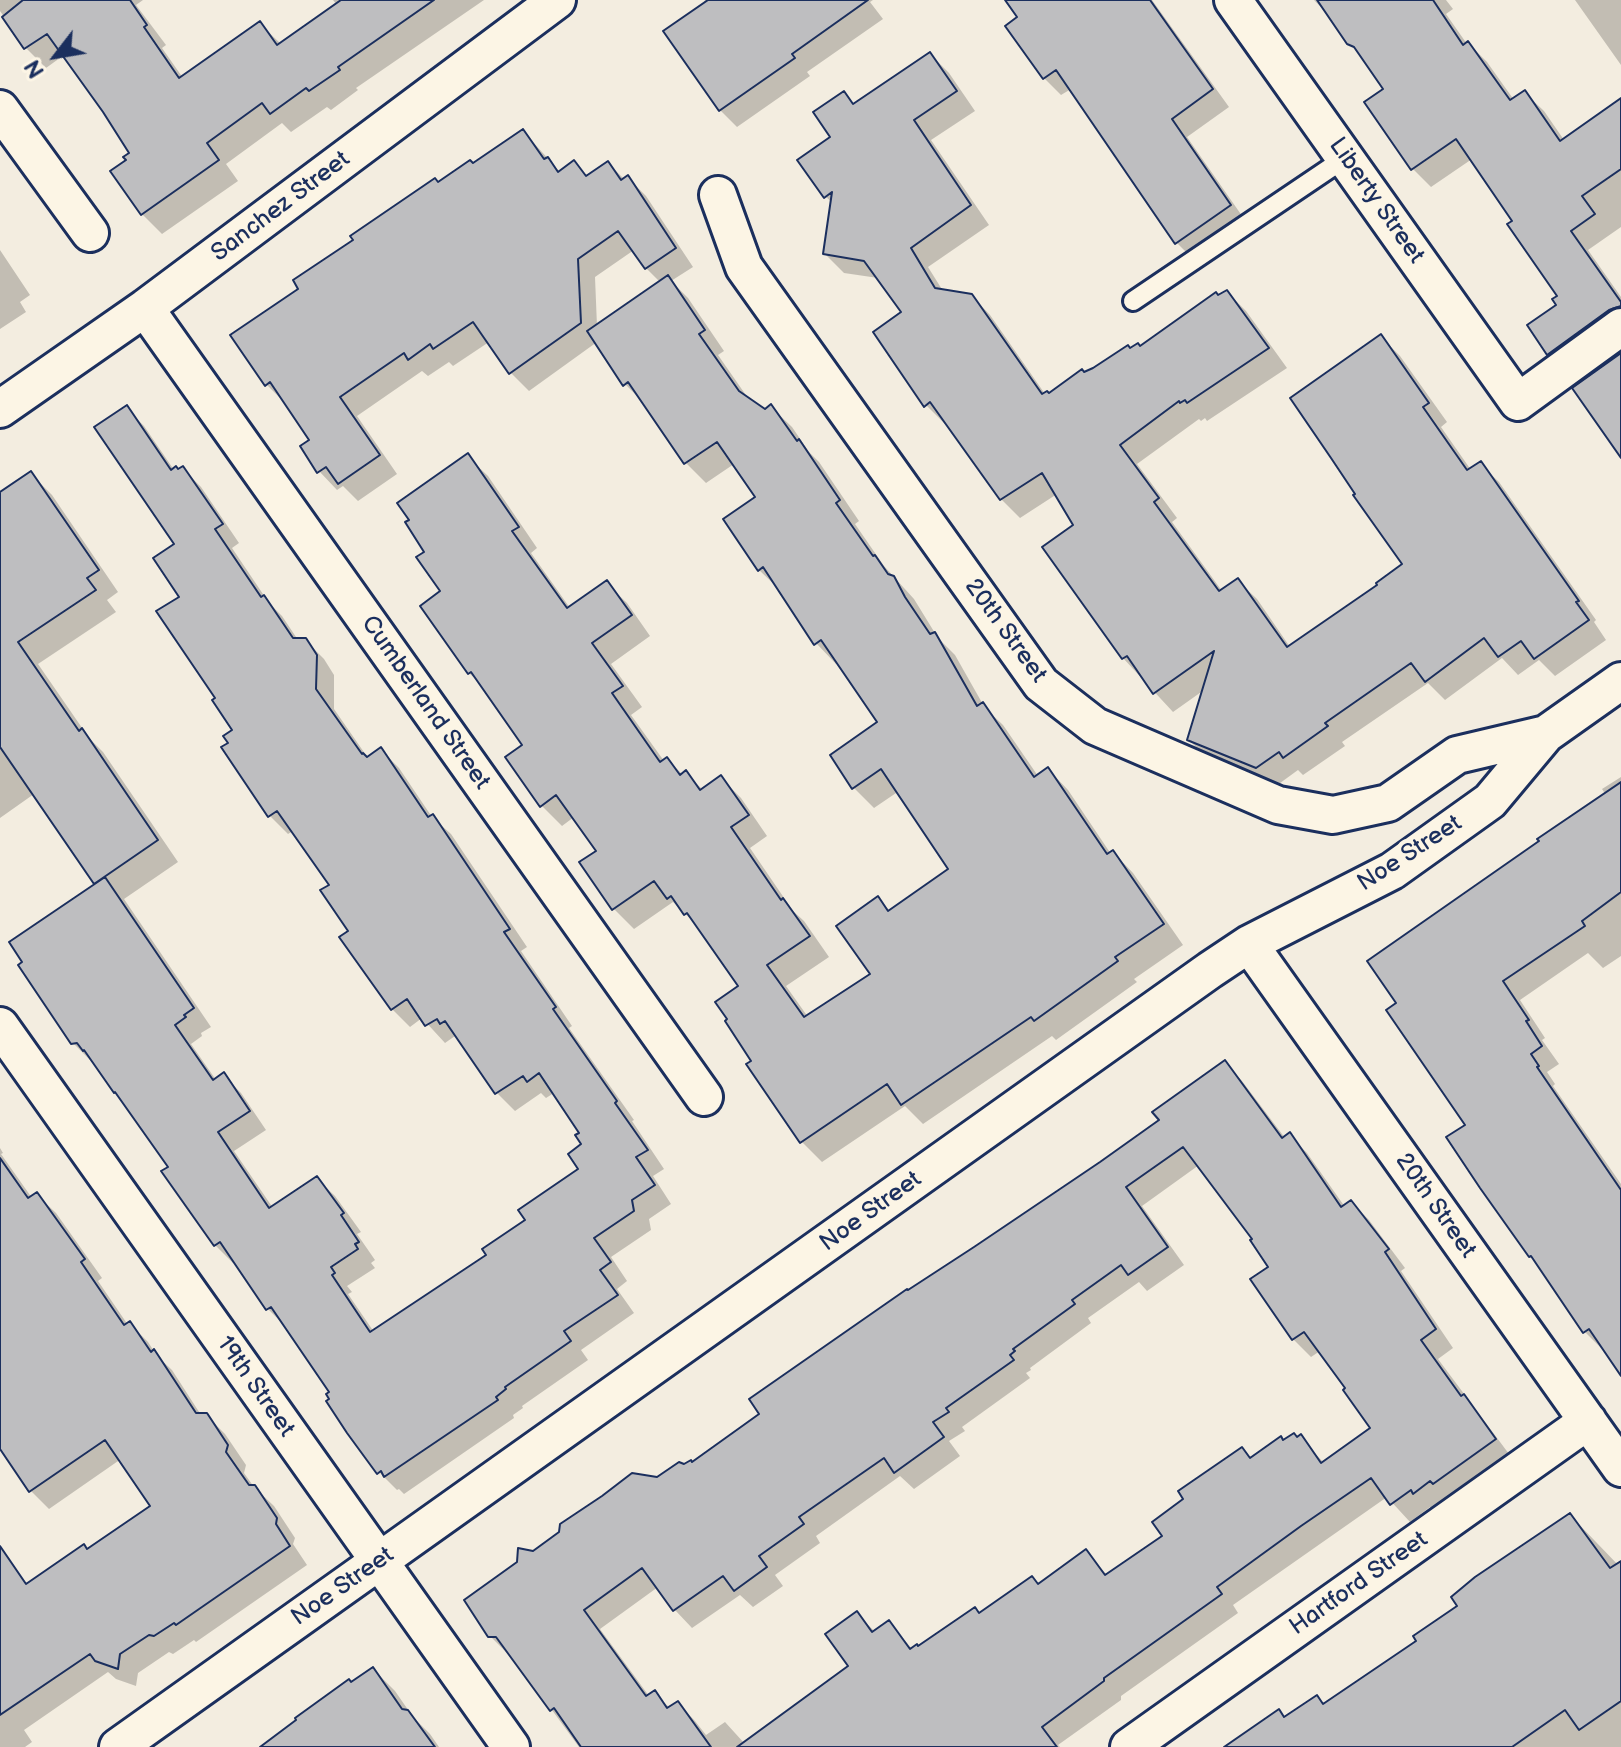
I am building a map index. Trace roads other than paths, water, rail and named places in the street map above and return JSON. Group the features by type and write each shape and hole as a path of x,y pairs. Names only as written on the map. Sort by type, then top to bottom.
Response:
{"street":[{"name":"Sanchez Street","path":"0,409 145,308 557,0"},
{"name":"Liberty Street","path":"1233,0 1518,402 1621,327"},
{"path":"0,109 90,233"},
{"name":"20th Street","path":"718,195 744,267 1041,684 1095,726 1278,805 1333,815 1388,803 1457,755 1546,734"},
{"name":"Cumberland Street","path":"145,308 704,1097"},
{"name":"Noe Street","path":"118,1747 1210,970 1249,944 1392,871 1490,801 1546,734 1621,681"},
{"name":"20th Street","path":"1249,944 1621,1468"},
{"name":"19th Street","path":"0,1026 511,1747"},
{"name":"Hartford Street","path":"1129,1747 1588,1421"}],"lane":[{"path":"1133,301 1345,158"}]}
